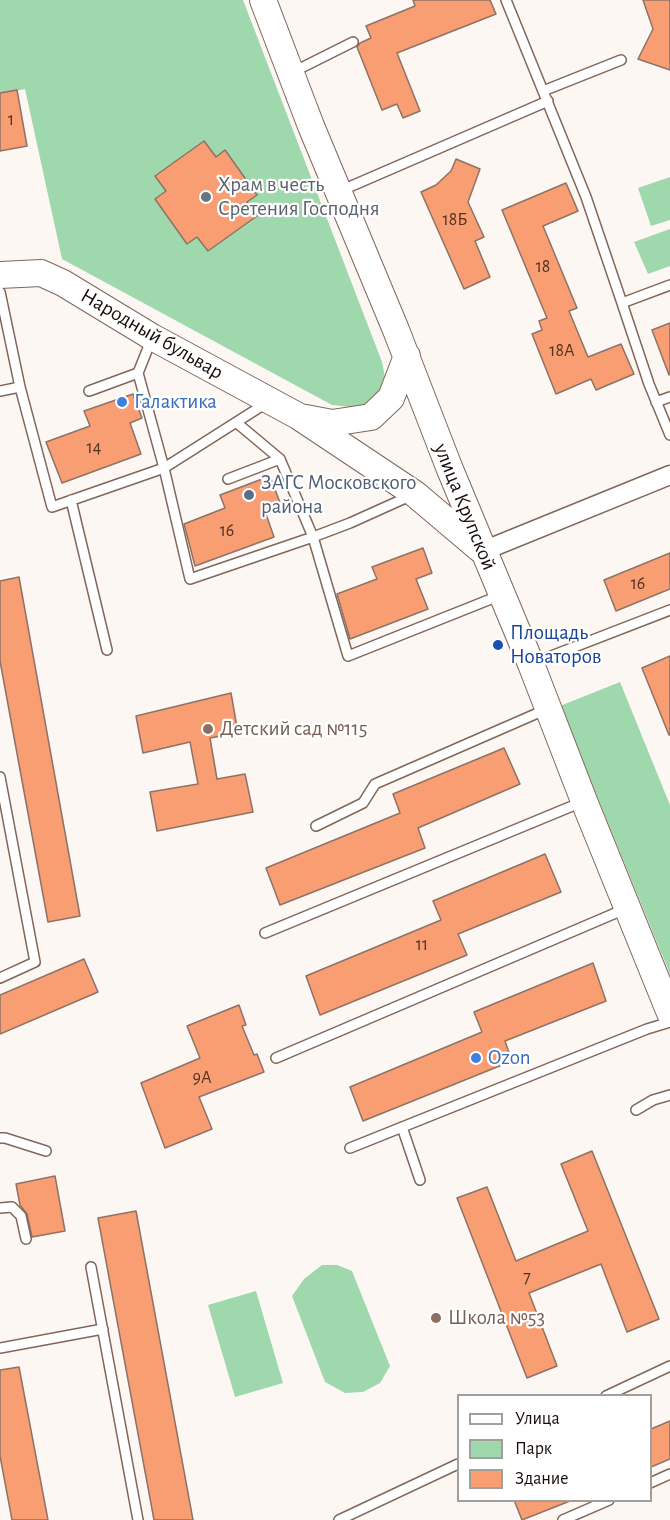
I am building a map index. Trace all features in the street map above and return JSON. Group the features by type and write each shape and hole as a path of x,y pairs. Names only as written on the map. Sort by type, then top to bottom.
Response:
{"street":[{"name":"улица Крупской","path":"263,0 338,192 407,356 449,467 549,708 670,1013"},
{"name":"Народный бульвар","path":"0,274 41,273 63,283 152,337 298,416 415,494 483,551"},
{"name":"Народный бульвар","path":"298,416 332,423 371,417 391,398 407,356"},
{"path":"415,494 426,499 435,498 446,490 450,483 449,467"},
{"path":"483,551 670,476"}],"lane":[{"path":"506,0 586,197 656,402 670,435"},
{"path":"291,73 352,42"},
{"path":"543,91 621,60"},
{"path":"338,192 548,101"},
{"path":"622,303 670,285"},
{"path":"0,292 20,387 52,507 164,468 270,401"},
{"path":"152,337 138,373 164,468 190,579 313,537 415,494"},
{"path":"89,391 138,373"},
{"path":"0,391 20,387"},
{"path":"656,402 670,397"},
{"path":"237,423 280,459 313,537 348,656 501,595"},
{"path":"228,479 280,459"},
{"path":"71,500 107,650"},
{"path":"531,664 669,613"},
{"path":"316,826 363,803 375,784 549,708"},
{"path":"0,777 35,962 0,978"},
{"path":"265,933 584,801"},
{"path":"276,1058 604,920 627,908"},
{"path":"350,1148 636,1033 670,1022"},
{"path":"636,1110 653,1100 670,1095"},
{"path":"402,1127 420,1180"},
{"path":"0,1138 46,1151"},
{"path":"0,1208 12,1207 21,1215 26,1239"},
{"path":"91,1267 138,1520"},
{"path":"0,1348 103,1329"},
{"path":"608,1394 670,1366"},
{"path":"339,1520 457,1465"},
{"path":"652,1483 670,1474"},
{"path":"563,1520 604,1502"}],"green space":[{"path":"0,0 243,0 382,362 386,382 381,393 374,400 352,407 332,405 62,259 25,89 0,94"},
{"path":"670,177 670,220 651,226 638,188"},
{"path":"670,229 670,266 648,274 634,242"},
{"path":"620,682 670,805 670,974 560,706"},
{"path":"322,1265 337,1265 352,1271 390,1366 380,1383 363,1392 345,1393 325,1382 292,1296 304,1279"},
{"path":"256,1291 283,1383 235,1397 208,1305"}],"building":[{"path":"413,0 490,0 496,14 397,53 420,111 403,118 397,104 382,110 357,47 371,38 366,26 415,6"},
{"path":"643,0 670,0 670,70 638,59 653,29"},
{"path":"17,90 27,146 0,151 0,93"},
{"name":"Храм в честь Сретения Господня","path":"204,141 216,157 225,150 257,195 247,202 257,216 208,251 197,237 187,244 155,199 166,191 155,176"},
{"path":"456,159 480,169 468,202 484,237 475,241 490,277 464,289 421,192 436,185 451,171"},
{"path":"566,183 578,211 543,226 577,308 569,311 588,357 621,344 634,374 596,390 591,379 556,394 532,334 542,330 539,321 547,318 502,210"},
{"path":"670,323 670,374 669,375 652,330"},
{"path":"133,394 142,418 130,423 141,454 62,483 46,442 90,426 84,411"},
{"path":"270,476 282,508 266,514 274,537 195,566 184,524 225,508 220,495"},
{"path":"423,548 432,573 416,579 428,609 350,639 337,594 377,579 372,567"},
{"path":"670,553 670,589 616,611 604,580"},
{"path":"19,577 80,916 48,922 0,661 0,581"},
{"path":"670,656 670,735 669,735 642,668"},
{"path":"231,693 238,733 210,738 217,779 245,774 253,812 157,831 150,792 198,784 190,742 143,753 136,716"},
{"path":"504,748 520,784 418,828 425,848 280,905 266,868 400,813 393,794"},
{"path":"545,854 561,892 458,934 467,955 320,1015 306,976 441,920 433,901"},
{"path":"84,959 98,992 0,1034 0,995"},
{"path":"593,963 606,1001 505,1041 512,1061 363,1121 350,1087 482,1032 474,1012"},
{"path":"239,1005 246,1025 242,1026 264,1072 199,1097 212,1129 165,1148 141,1083 200,1058 187,1026"},
{"path":"592,1151 659,1319 627,1332 601,1264 529,1293 557,1366 527,1378 457,1198 487,1187 516,1261 588,1231 561,1164"},
{"path":"55,1176 65,1231 32,1237 27,1214 20,1205 16,1184"},
{"path":"136,1211 193,1520 154,1520 98,1218"},
{"path":"19,1367 48,1520 12,1520 0,1456 0,1370"},
{"path":"670,1421 670,1459 652,1467 652,1429"},
{"path":"515,1502 567,1502 522,1520"}],"place":[{"name":"Храм в честь Сретения Господня","path":"206,197"},
{"name":"Галактика","path":"122,402"},
{"name":"ЗАГС Московского района","path":"249,495"},
{"name":"Площадь Новаторов","path":"498,645"},
{"name":"Детский сад №115","path":"208,729"},
{"name":"Ozon","path":"476,1058"},
{"name":"Школа №53","path":"436,1318"}]}
